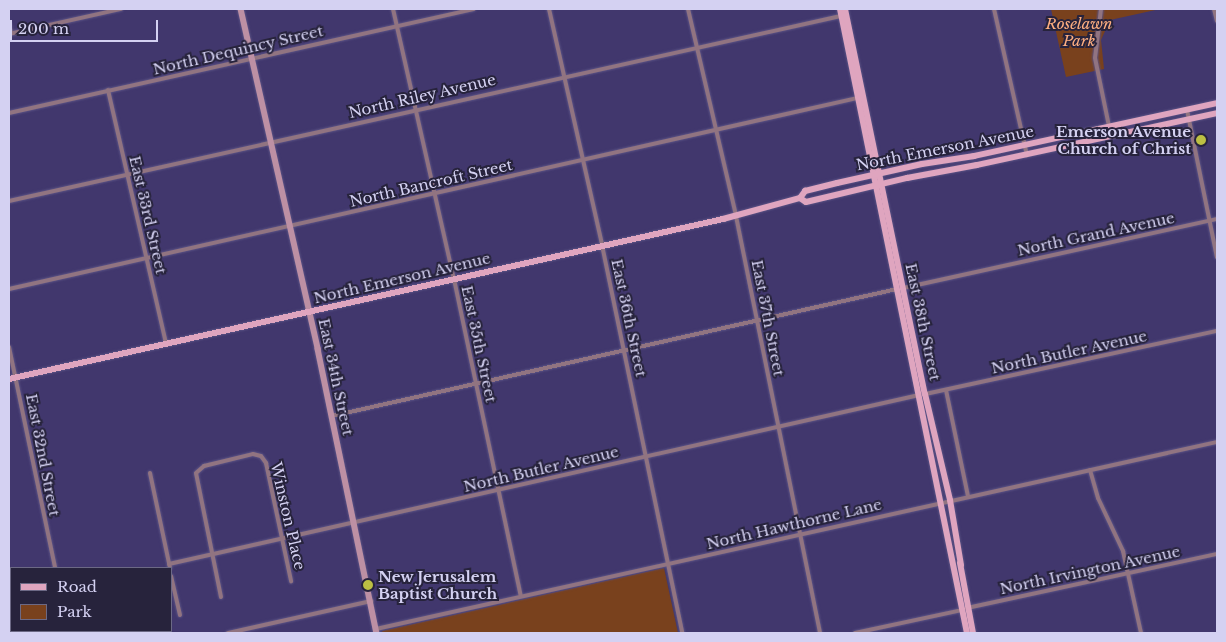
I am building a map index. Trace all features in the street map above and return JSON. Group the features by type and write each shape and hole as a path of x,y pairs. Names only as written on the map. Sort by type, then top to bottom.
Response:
{"main road":[{"name":"East 34th Street","path":"241,9 332,416 377,631"},
{"name":"East 38th Street","path":"845,9 880,173 879,184 922,395 940,502 965,609 973,633"},
{"name":"East 38th Street","path":"840,12 873,174 879,184"},
{"name":"North Emerson Avenue","path":"800,198 802,192 805,191 873,174 1025,146 1217,103"},
{"name":"North Emerson Avenue","path":"12,378 736,216 800,198 806,202 879,184 1217,113"},
{"name":"East 38th Street","path":"922,395 950,500 967,633"}],"street":[{"path":"9,23 10,33 121,9"},
{"name":"East 35th Street","path":"393,9 454,279 521,596"},
{"name":"North Dequincy Street","path":"9,113 473,9"},
{"name":"East 36th Street","path":"549,9 602,245 682,633"},
{"name":"East 37th Street","path":"688,9 736,216 820,633"},
{"path":"994,9 1027,154"},
{"path":"1101,9 1095,58 1111,136"},
{"path":"1214,9 1217,21"},
{"name":"North Riley Avenue","path":"9,201 840,12"},
{"name":"East 33rd Street","path":"108,90 166,344"},
{"name":"North Bancroft Street","path":"9,289 857,98"},
{"path":"1187,110 1217,257"},
{"name":"North Grand Avenue","path":"332,416 900,288 1217,219"},
{"name":"North Butler Avenue","path":"169,566 282,538 1217,331"},
{"name":"East 32nd Street","path":"9,347 12,378 55,567"},
{"path":"946,390 968,496"},
{"name":"North Hawthorne Lane","path":"377,631 521,596 1217,442"},
{"name":"Winston Place","path":"212,554 196,478 198,470 205,465 253,454 262,457 266,463 291,581"},
{"path":"1090,470 1095,492 1119,538 1129,573 1141,633"},
{"path":"150,473 169,566"},
{"path":"212,554 221,597"},
{"name":"North Irvington Avenue","path":"855,633 1217,554"},
{"path":"172,580 180,615"},
{"path":"228,633 370,601"}],"green space":[{"name":"Roselawn Park","path":"1051,9 1160,9 1110,20 1101,40 1104,69 1066,77"},
{"path":"664,568 678,633 383,633 382,631"}],"place":[{"name":"Emerson Avenue Church of Christ","path":"1201,140"},
{"name":"New Jerusalem Baptist Church","path":"368,585"}]}
